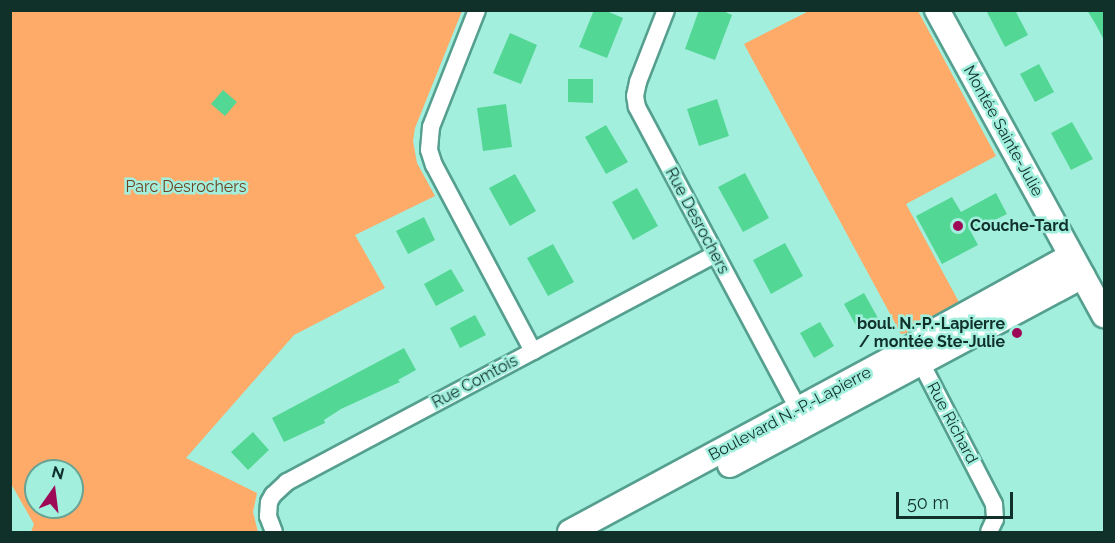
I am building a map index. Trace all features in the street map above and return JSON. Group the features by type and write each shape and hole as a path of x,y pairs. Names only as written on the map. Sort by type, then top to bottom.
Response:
{"street":[{"path":"477,10 431,127 429,150 434,165 533,351"},
{"name":"Rue Desrochers","path":"666,10 638,82 635,101 802,417"},
{"name":"Montée Sainte-Julie","path":"937,10 1104,315"},
{"name":"Rue Comtois","path":"274,532 268,516 269,502 287,482 715,254"},
{"name":"Boulevard N.-P.-Lapierre","path":"604,532 916,354 928,335 1076,266"},
{"name":"Rue Richard","path":"916,354 994,504 995,519 989,532"},
{"name":"Boulevard N.-P.-Lapierre","path":"570,532 802,417"}],"green space":[{"name":"Parc Desrochers","path":"10,11 462,11 415,128 413,141 417,163 435,196 355,235 385,288 294,335 186,458 257,493 253,512 258,532 31,532 34,524 31,519 84,519 84,459 24,459 24,506 10,482"},
{"path":"809,11 918,11 996,156 906,204 960,304 907,333 901,334 744,44"}],"building":[{"path":"594,10 604,10 623,18 607,58 579,47"},
{"path":"699,10 721,10 732,15 715,60 685,49"},
{"path":"986,10 1015,10 1028,35 1005,47"},
{"path":"1087,10 1104,10 1104,40 1096,25"},
{"path":"510,33 537,45 521,84 493,73"},
{"path":"1039,64 1054,92 1035,102 1020,74"},
{"path":"568,79 593,79 593,103 568,102"},
{"path":"223,90 237,102 225,116 211,104"},
{"path":"717,99 729,136 699,146 687,109"},
{"path":"506,104 512,147 483,151 477,108"},
{"path":"1072,122 1093,159 1071,170 1051,133"},
{"path":"606,125 628,162 606,174 585,137"},
{"path":"745,173 769,218 743,232 718,187"},
{"path":"515,174 536,211 510,226 489,188"},
{"path":"637,188 658,226 633,240 612,202"},
{"path":"996,193 1007,214 971,232 978,245 942,264 916,216 952,197 961,212"},
{"path":"424,217 435,240 408,254 396,231"},
{"path":"785,243 803,276 771,294 753,260"},
{"path":"553,244 574,282 548,296 527,258"},
{"path":"451,269 464,291 436,306 424,284"},
{"path":"864,293 878,318 858,329 844,304"},
{"path":"475,315 486,335 460,348 450,328"},
{"path":"820,322 834,346 814,358 800,333"},
{"path":"404,348 416,370 398,380 400,382 341,409 324,420 325,423 284,442 272,418"},
{"path":"253,432 269,450 248,470 231,452"}],"place":[{"name":"Couche-Tard","path":"958,226"},
{"name":"boul. N.-P.-Lapierre / montée Ste-Julie","path":"1017,333"}]}
